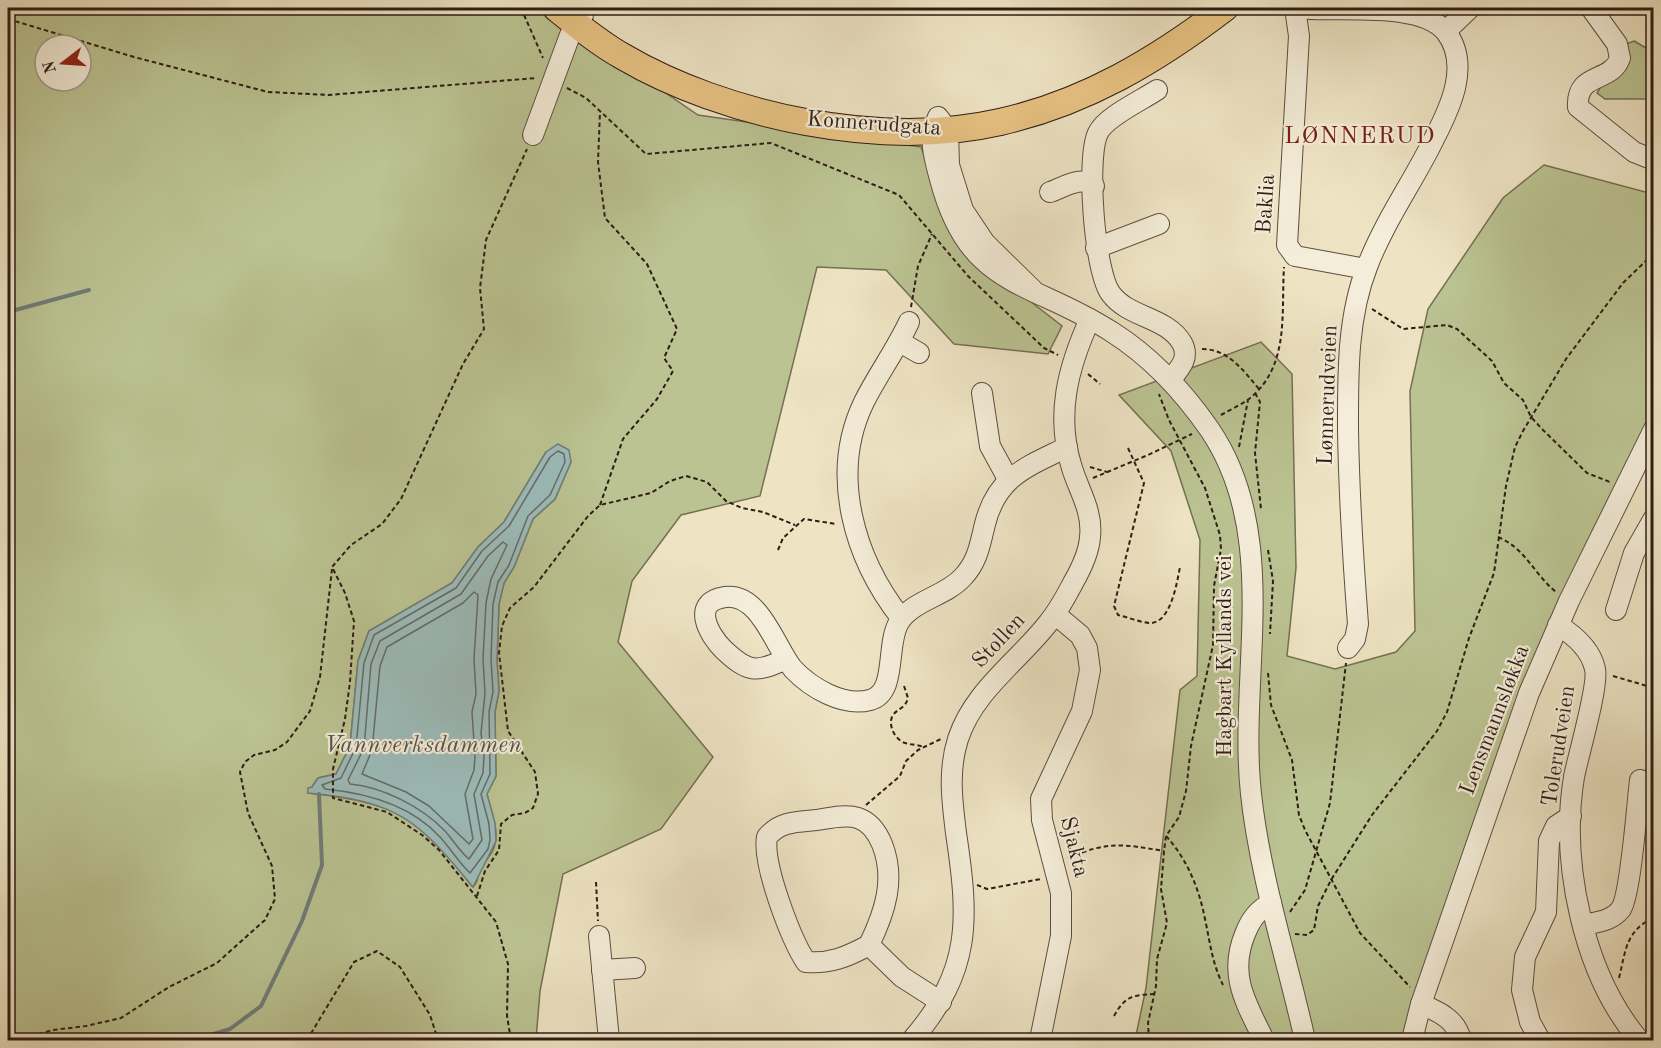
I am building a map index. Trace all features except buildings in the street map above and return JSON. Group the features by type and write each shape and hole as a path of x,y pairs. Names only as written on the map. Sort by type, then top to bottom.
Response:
{"main road":[{"name":"Konnerudgata","path":"556,8 578,16 621,56 686,87 729,102 819,123 939,126 1019,118 1093,91 1164,53 1225,8"},
{"name":"Konnerudgata","path":"939,126 1050,93 1131,57 1204,8"}],"street":[{"path":"1296,8 1401,11 1419,15 1446,31 1470,8"},
{"name":"Baklia","path":"1296,8 1299,36 1286,238 1290,250 1299,257 1366,269"},
{"path":"1591,8 1617,44 1620,58 1616,67 1581,88 1578,107 1634,152 1653,160"},
{"path":"533,135 578,16"},
{"name":"Lønnerudveien","path":"1348,648 1355,639 1358,624 1350,510 1348,407 1349,364 1356,304 1366,269 1421,166 1452,98 1458,67 1452,43 1446,31"},
{"path":"1157,90 1105,124 1098,133 1095,146 1094,186 1096,248 1110,293 1126,308 1168,328 1185,350 1184,363 1164,373"},
{"name":"Hagbart Kyllands vei","path":"939,126 943,193 961,235 987,265 1010,281 1034,290 1112,332 1164,373 1212,434 1229,468 1244,515 1248,546 1252,625 1248,724 1251,794 1276,920 1305,1041"},
{"path":"1050,192 1081,181 1089,181 1094,186"},
{"path":"1096,248 1159,224"},
{"name":"Stollen","path":"912,1041 941,1002 951,984 964,933 964,886 951,787 958,737 976,702 1055,614 1081,570 1090,538 1089,513 1067,447 1063,412 1072,361 1090,319"},
{"path":"901,618 871,568 854,523 847,477 852,439 863,404 900,342 909,322"},
{"path":"900,342 919,353"},
{"path":"982,393 990,446 1008,479"},
{"name":"Lensmannsløkka","path":"1412,1041 1422,1002 1511,742 1558,625 1653,429"},
{"path":"786,659 805,679 836,697 850,702 871,699 882,692 888,680 892,637 901,618 953,587 971,568 980,547 989,508 1008,479 1067,447"},
{"path":"1616,610 1634,553 1653,518"},
{"name":"Sjakta","path":"1040,1041 1061,936 1061,893 1042,820 1041,799 1082,711 1090,670 1087,648 1080,636 1055,614"},
{"name":"Tolerudveien","path":"1558,625 1568,631 1587,650 1596,671 1574,778 1571,816 1571,848 1584,925 1592,958 1613,1001 1639,1041"},
{"path":"1584,925 1606,921 1621,909 1627,888 1640,780"},
{"path":"1540,1041 1530,1022 1522,990 1525,957 1546,912 1549,841 1556,826 1571,816"},
{"path":"856,817 872,826 878,834 888,861 890,877 884,908 869,945 847,957 825,964 806,962 794,943 765,846 767,837 782,825 856,817"},
{"path":"1264,1041 1238,980 1236,964 1247,927 1259,910 1276,920"},
{"path":"599,936 609,1041"},
{"path":"869,945 902,977 941,1002"},
{"path":"602,970 635,968"},
{"path":"1422,1002 1445,1015 1459,1030 1461,1041"}],"path":[{"path":"521,8 552,80"},
{"path":"8,19 134,57 268,92 328,95 433,88 531,77 552,80 586,98 646,154 771,143 899,195 968,276 1044,348 1072,361 1100,384"},
{"path":"477,897 485,871 499,850 501,824 512,815 525,813 533,808 538,794 536,772 508,731 498,653 502,626 510,608 534,587 588,516 600,505 623,439 657,399 673,371 664,358 677,329 647,264 604,218 598,162 600,111"},
{"path":"17,1041 53,1030 122,1018 169,987 217,963 265,920 275,899 272,866 248,813 240,772 245,762 254,755 274,750 287,742 310,711 320,677 332,567 351,545 382,524 401,499 463,364 484,329 480,288 486,240 515,180 533,135"},
{"path":"909,322 918,266 932,234"},
{"path":"1218,417 1248,399 1259,389 1275,366 1279,354 1284,268 1290,250"},
{"path":"1276,920 1307,935 1314,930 1318,906 1331,880 1372,815 1437,731 1447,712 1469,638 1494,573 1510,463 1531,417 1566,359 1623,283 1653,252"},
{"path":"1356,304 1378,311 1403,329 1447,325 1457,329 1492,361 1504,384 1523,400 1531,417 1587,472 1624,486"},
{"path":"1185,350 1204,349 1218,352 1236,362 1259,389"},
{"path":"1149,1041 1148,1023 1154,994 1157,959 1167,923 1161,889 1166,836 1179,817 1186,791 1191,746 1213,645 1214,586 1221,549 1220,536 1205,488 1169,420 1154,381 1164,373"},
{"path":"1254,393 1260,402 1255,453 1262,512"},
{"path":"1229,468 1238,458 1248,399"},
{"path":"1078,485 1192,434"},
{"path":"1128,448 1144,483 1114,606 1118,615 1149,623 1157,621 1167,610 1177,586 1180,567"},
{"path":"600,505 651,493 670,481 686,476 707,482 726,501 795,525"},
{"path":"778,550 783,538 804,519 835,524 854,523"},
{"path":"1498,537 1520,548 1541,578 1569,601"},
{"path":"1266,543 1273,581 1269,642"},
{"path":"332,567 345,593 354,621 345,719 333,769 333,798 387,812 402,821 439,850 496,922 508,964 507,1016 510,1041"},
{"path":"1276,920 1282,919 1300,901 1317,850 1335,772 1348,648"},
{"path":"1268,664 1271,705 1292,760 1299,814 1331,880 1368,945 1422,1002"},
{"path":"889,668 897,672 908,699 902,709 894,713 891,718 894,734 904,743 923,747"},
{"path":"1596,671 1653,688"},
{"path":"856,817 900,776 906,762 923,747 935,740 958,737"},
{"path":"1166,836 1191,875 1206,921 1214,966 1223,986"},
{"path":"964,886 981,885 987,889 1034,881 1102,845 1132,845 1164,851"},
{"path":"596,882 599,936"},
{"path":"1613,1001 1627,940 1641,923 1653,917"},
{"path":"307,1041 354,962 376,951 400,967 430,1015 438,1041"},
{"path":"1114,1016 1122,1001 1132,995 1154,994"}],"green space":[{"path":"8,8 542,8 698,115 921,147 958,245 1062,326 1048,354 954,344 886,270 817,267 760,496 681,515 632,581 618,642 713,757 661,829 563,874 540,991 536,1040 8,1040","holes":["546,452 571,462 555,499 533,519 514,567 504,583 499,604 497,660 499,691 495,712 496,776 487,794 496,837 493,850 481,867 473,887 435,840 422,828 407,819 376,805 308,793 318,778 336,774 350,746 358,661 369,631 452,583 478,547 504,522"]},
{"path":"1634,41 1653,52 1653,99 1605,99 1597,93 1626,44"},
{"path":"1544,165 1653,194 1653,430 1511,740 1412,1040 1135,1040 1146,988 1180,690 1197,676 1200,540 1171,451 1119,395 1261,342 1292,374 1296,568 1287,656 1335,669 1396,652 1415,631 1410,391 1428,309 1503,198"}],"water":[{"name":"Vannverksdammen","path":"558,444 569,450 571,462 555,499 533,519 514,567 504,583 499,604 497,660 499,691 495,712 496,776 487,794 495,823 496,841 473,887 437,845 404,818 364,802 308,793 308,788 312,787 318,778 336,774 350,746 358,661 369,631 452,583 478,547 504,522 546,452"}],"waterway":[{"path":"8,312 89,290"},
{"path":"194,1040 230,1029 261,1006 302,921 322,865 319,794"}],"district":[{"name":"LØNNERUD","path":"1360,137"}]}
